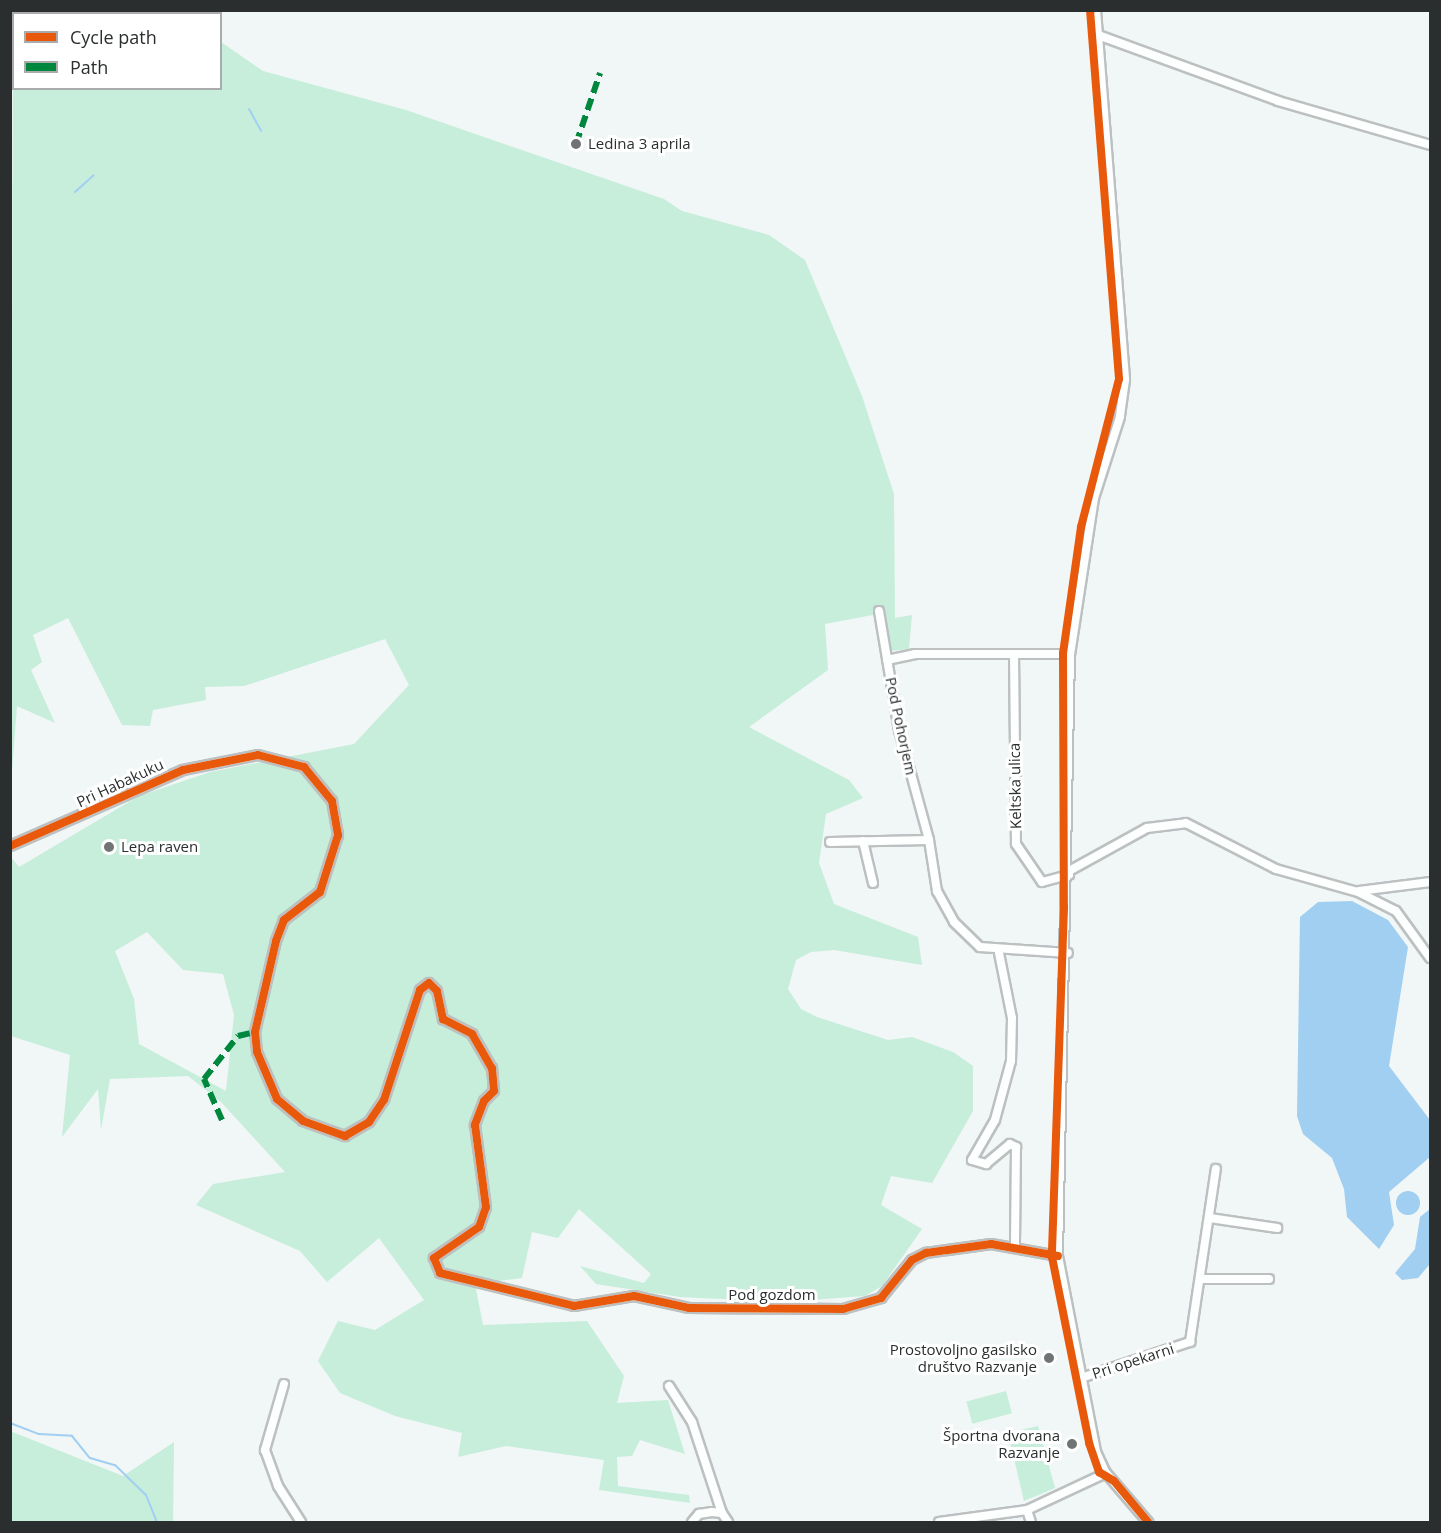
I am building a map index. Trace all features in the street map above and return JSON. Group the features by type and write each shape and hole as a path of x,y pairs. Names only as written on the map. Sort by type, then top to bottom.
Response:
{"street":[{"path":"1096,10 1125,380 1120,417 1094,498 1070,654 1068,953 1058,1256 1084,1377 1090,1431 1102,1473 1148,1522"},
{"path":"1098,35 1278,101 1431,145"},
{"name":"Pod Pohorjem","path":"879,611 899,730 929,840 937,891 954,922 980,947 999,953 1068,953"},
{"path":"887,660 1014,654 1070,654"},
{"name":"Keltska ulica","path":"1014,654 1016,844 1042,882 1069,873"},
{"name":"Pri Habakuku","path":"10,846 183,770 258,755 304,767 332,801 338,835 320,892 284,920 255,1032"},
{"path":"1069,873 1147,828 1186,823 1276,869 1358,892 1396,911 1431,958"},
{"path":"830,842 929,840"},
{"path":"863,841 873,884"},
{"path":"1358,892 1431,882"},
{"path":"999,953 1013,1049 995,1120 972,1160 986,1164 1010,1144 1016,1147 1015,1248"},
{"name":"Pod gozdom","path":"255,1032 277,1099 303,1121 345,1136 369,1122 384,1100 420,990 429,983 437,991 443,1019 472,1034 492,1068 494,1091 484,1101 475,1125 486,1207 479,1227 434,1258 440,1274 574,1306 634,1296 689,1308 843,1309 881,1298 912,1260 926,1253 992,1244 1058,1256"},
{"name":"Pri opekarni","path":"1084,1377 1190,1342 1202,1279 1216,1169"},
{"path":"1210,1218 1277,1228"},
{"path":"1202,1279 1269,1279"},
{"path":"284,1384 265,1450 278,1486 301,1522"},
{"path":"669,1386 692,1422 722,1513 728,1522"},
{"path":"939,1522 1027,1510 1102,1473"},
{"path":"1027,1510 1031,1522"},
{"path":"692,1522 699,1514 722,1513"}],"green space":[{"path":"222,43 263,71 406,110 664,199 682,211 769,235 805,260 862,396 894,494 895,618 912,615 909,649 890,651 883,613 825,624 828,670 749,727 849,780 863,798 826,814 819,863 834,904 918,937 922,965 834,950 811,952 796,960 788,989 801,1009 817,1017 888,1040 912,1037 953,1052 973,1066 973,1111 932,1183 891,1176 881,1205 922,1229 882,1286 865,1296 784,1302 680,1297 596,1284 580,1266 644,1283 651,1274 579,1209 558,1238 532,1232 522,1278 475,1284 483,1325 587,1321 624,1376 617,1403 668,1400 685,1454 640,1440 632,1456 617,1457 618,1486 689,1495 690,1503 599,1490 604,1460 506,1446 458,1457 462,1433 395,1416 340,1393 318,1361 338,1321 375,1330 424,1300 379,1238 327,1282 300,1251 196,1205 213,1184 285,1172 221,1102 188,1076 110,1079 101,1130 98,1089 62,1137 70,1055 11,1036 11,857 19,867 139,796 210,772 354,744 409,685 385,639 244,686 205,687 206,700 153,710 150,726 122,725 68,618 33,635 42,662 31,670 55,723 17,706 11,784 13,90 222,90","holes":["147,932 183,970 223,974 234,1015 226,1091 139,1044 134,999 115,951"]},
{"path":"1006,1391 1012,1413 972,1424 966,1402"},
{"path":"1038,1426 1055,1488 1024,1501 1008,1433"},
{"path":"10,1431 123,1476 174,1442 173,1522 11,1522"}],"water":[{"path":"1352,901 1388,920 1408,947 1389,1066 1430,1120 1430,1157 1389,1192 1394,1225 1379,1249 1347,1217 1344,1189 1332,1158 1303,1134 1297,1116 1300,917 1318,902"},
{"path":"1408,1191 1416,1195 1420,1203 1416,1211 1408,1215 1400,1211 1396,1203 1400,1195"},
{"path":"1430,1209 1430,1264 1418,1278 1402,1280 1395,1273 1415,1249 1420,1217"}],"waterway":[{"path":"249,109 261,131"},
{"path":"75,192 94,175"},
{"path":"10,1423 39,1434 72,1436 90,1458 115,1465 146,1495 157,1522"},
{"path":"172,1522 178,1522"}],"marked path":[{"path":"576,144 600,73"},
{"path":"222,1120 204,1079 238,1036 255,1032"}],"cycle path":[{"path":"1090,10 1119,379 1081,527 1063,653 1064,907 1052,1257 1089,1443 1099,1472 1114,1481 1148,1522"},
{"path":"10,846 183,770 258,755 304,767 332,801 338,835 320,892 284,920 276,941 255,1032 257,1052 277,1099 303,1121 345,1136 369,1122 384,1100 420,990 429,983 437,991 443,1019 472,1034 492,1068 494,1091 484,1101 475,1125 486,1207 479,1227 434,1258 440,1273 574,1306 634,1296 689,1308 843,1309 881,1298 912,1260 926,1253 991,1244 1058,1256"}],"place":[{"name":"Ledina 3 aprila","path":"576,144"},
{"name":"Lepa raven","path":"109,847"},
{"name":"Prostovoljno gasilsko društvo Razvanje","path":"1049,1358"},
{"name":"Športna dvorana Razvanje","path":"1072,1444"}]}
